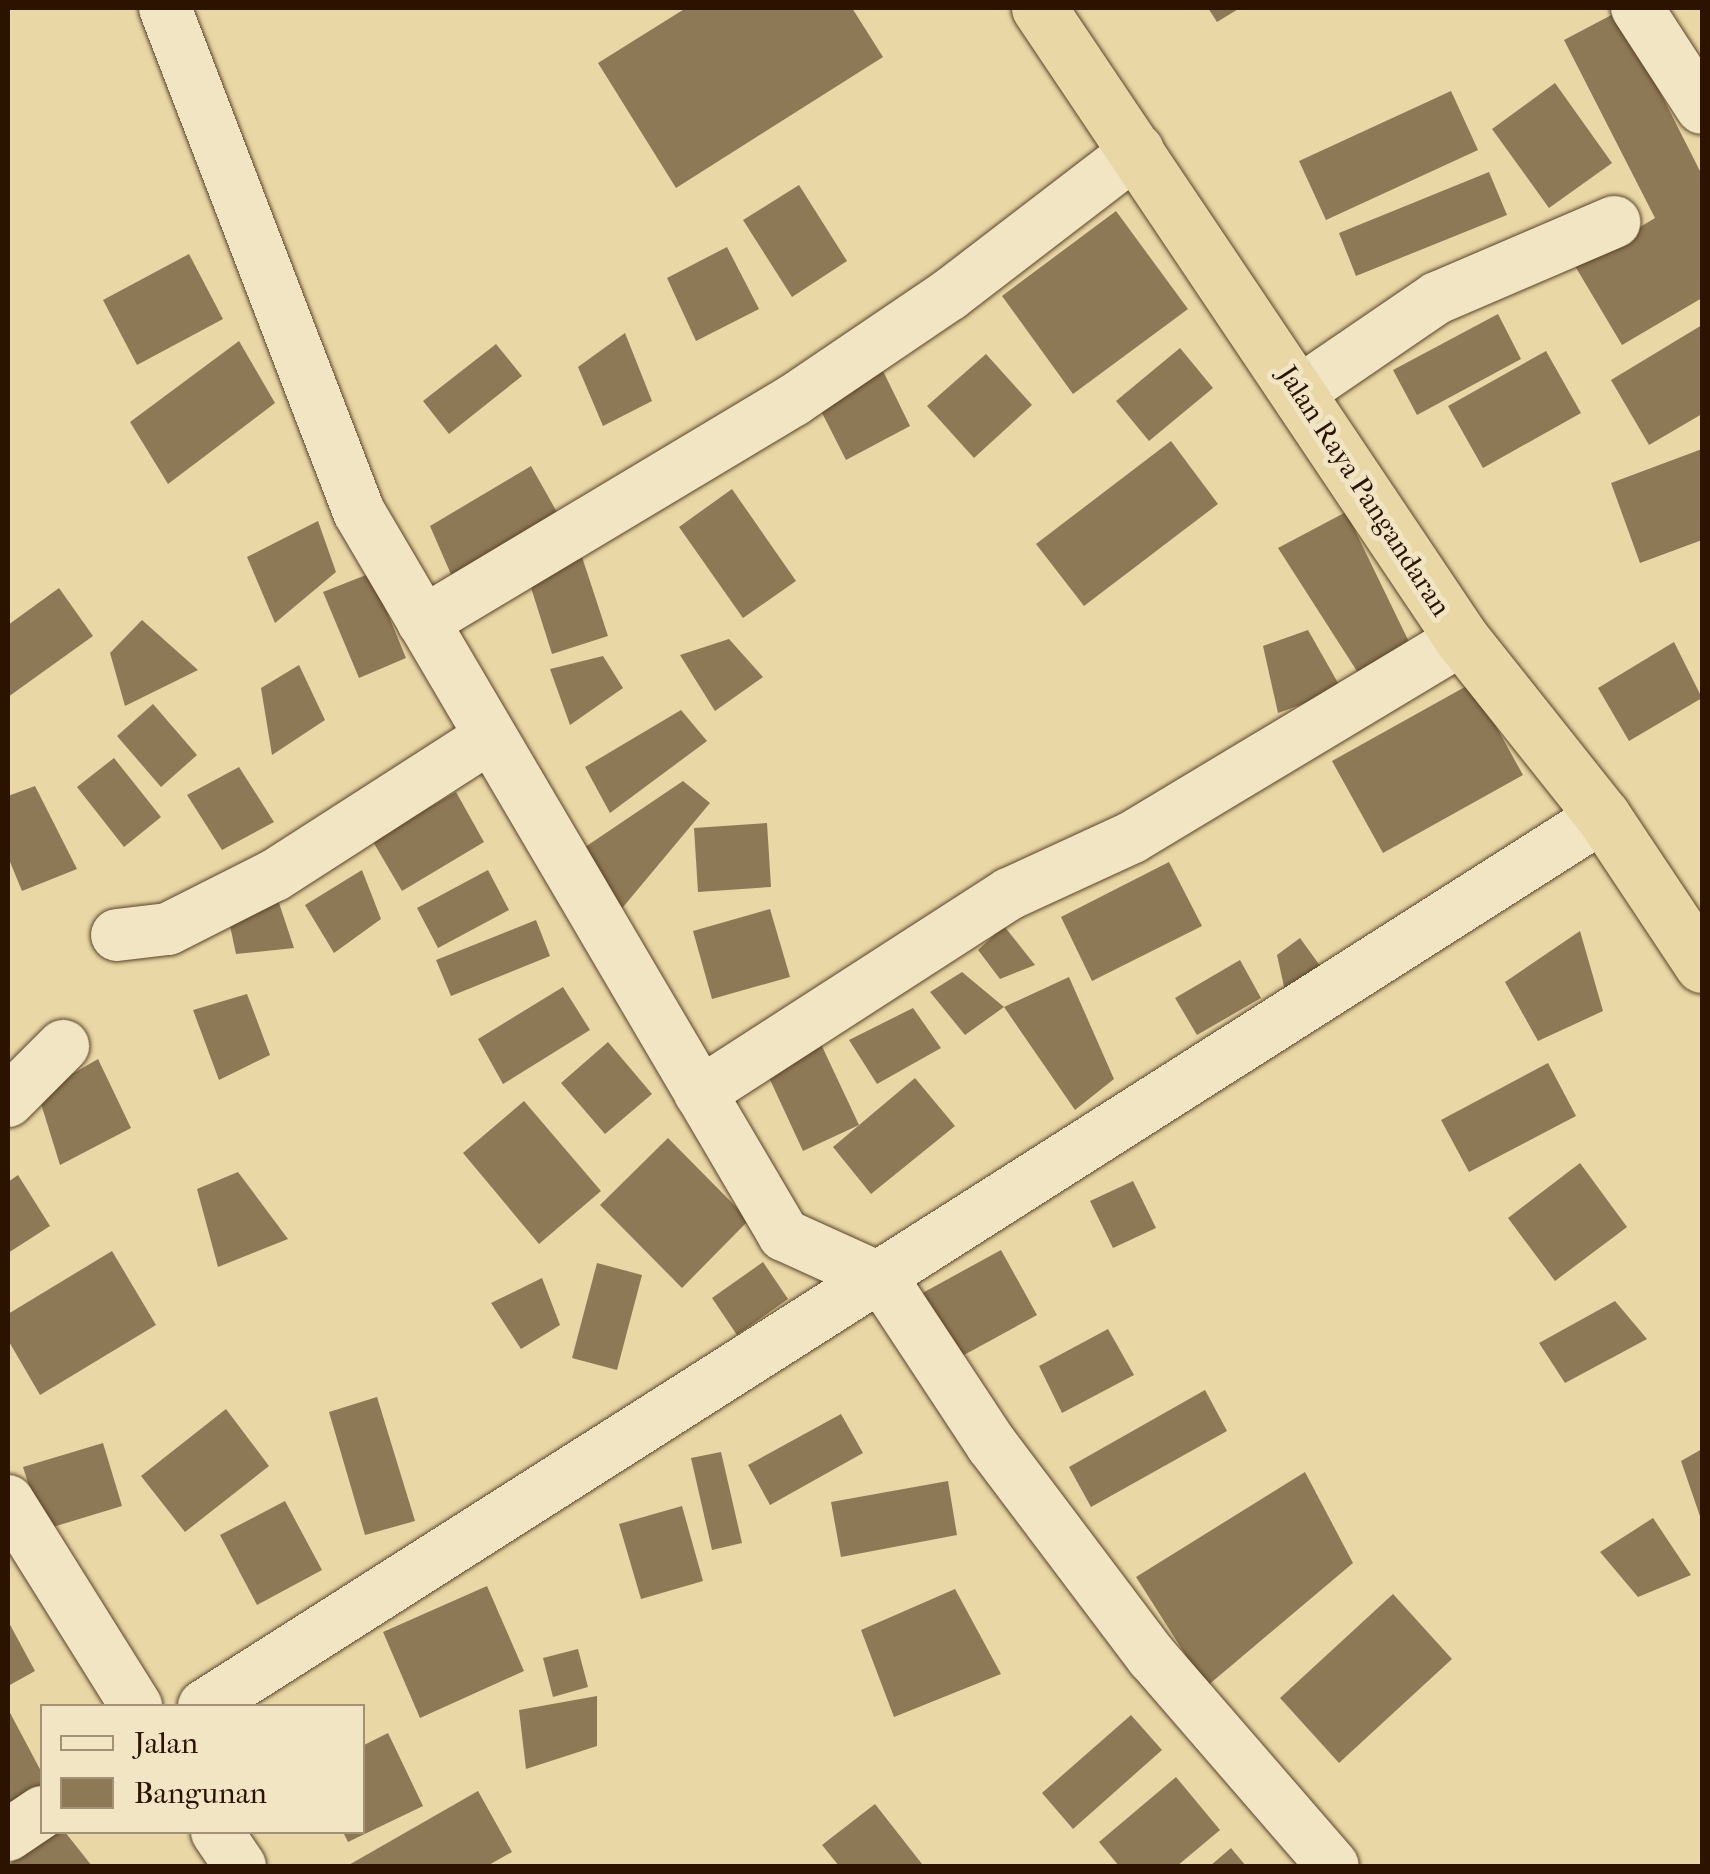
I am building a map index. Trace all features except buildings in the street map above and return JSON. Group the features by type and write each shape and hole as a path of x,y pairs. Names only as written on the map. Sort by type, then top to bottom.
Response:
{"highway":[{"name":"Jalan Raya Pangandaran","path":"1039,8 1138,150 1462,638 1603,816 1702,963"}],"street":[{"path":"164,8 359,512 784,1235 884,1280 992,1445 1152,1656 1333,1866"},
{"path":"1637,8 1702,108"},
{"path":"423,622 794,400 949,295 1138,150"},
{"path":"1299,392 1437,298 1614,222"},
{"path":"700,1092 1009,894 1131,838 1462,638"},
{"path":"117,935 168,929 274,875 490,737"},
{"path":"207,1704 884,1280 1603,816"},
{"path":"8,1101 62,1046"},
{"path":"8,1500 135,1704"},
{"path":"8,1835 40,1813"},
{"path":"218,1834 240,1866"}]}
